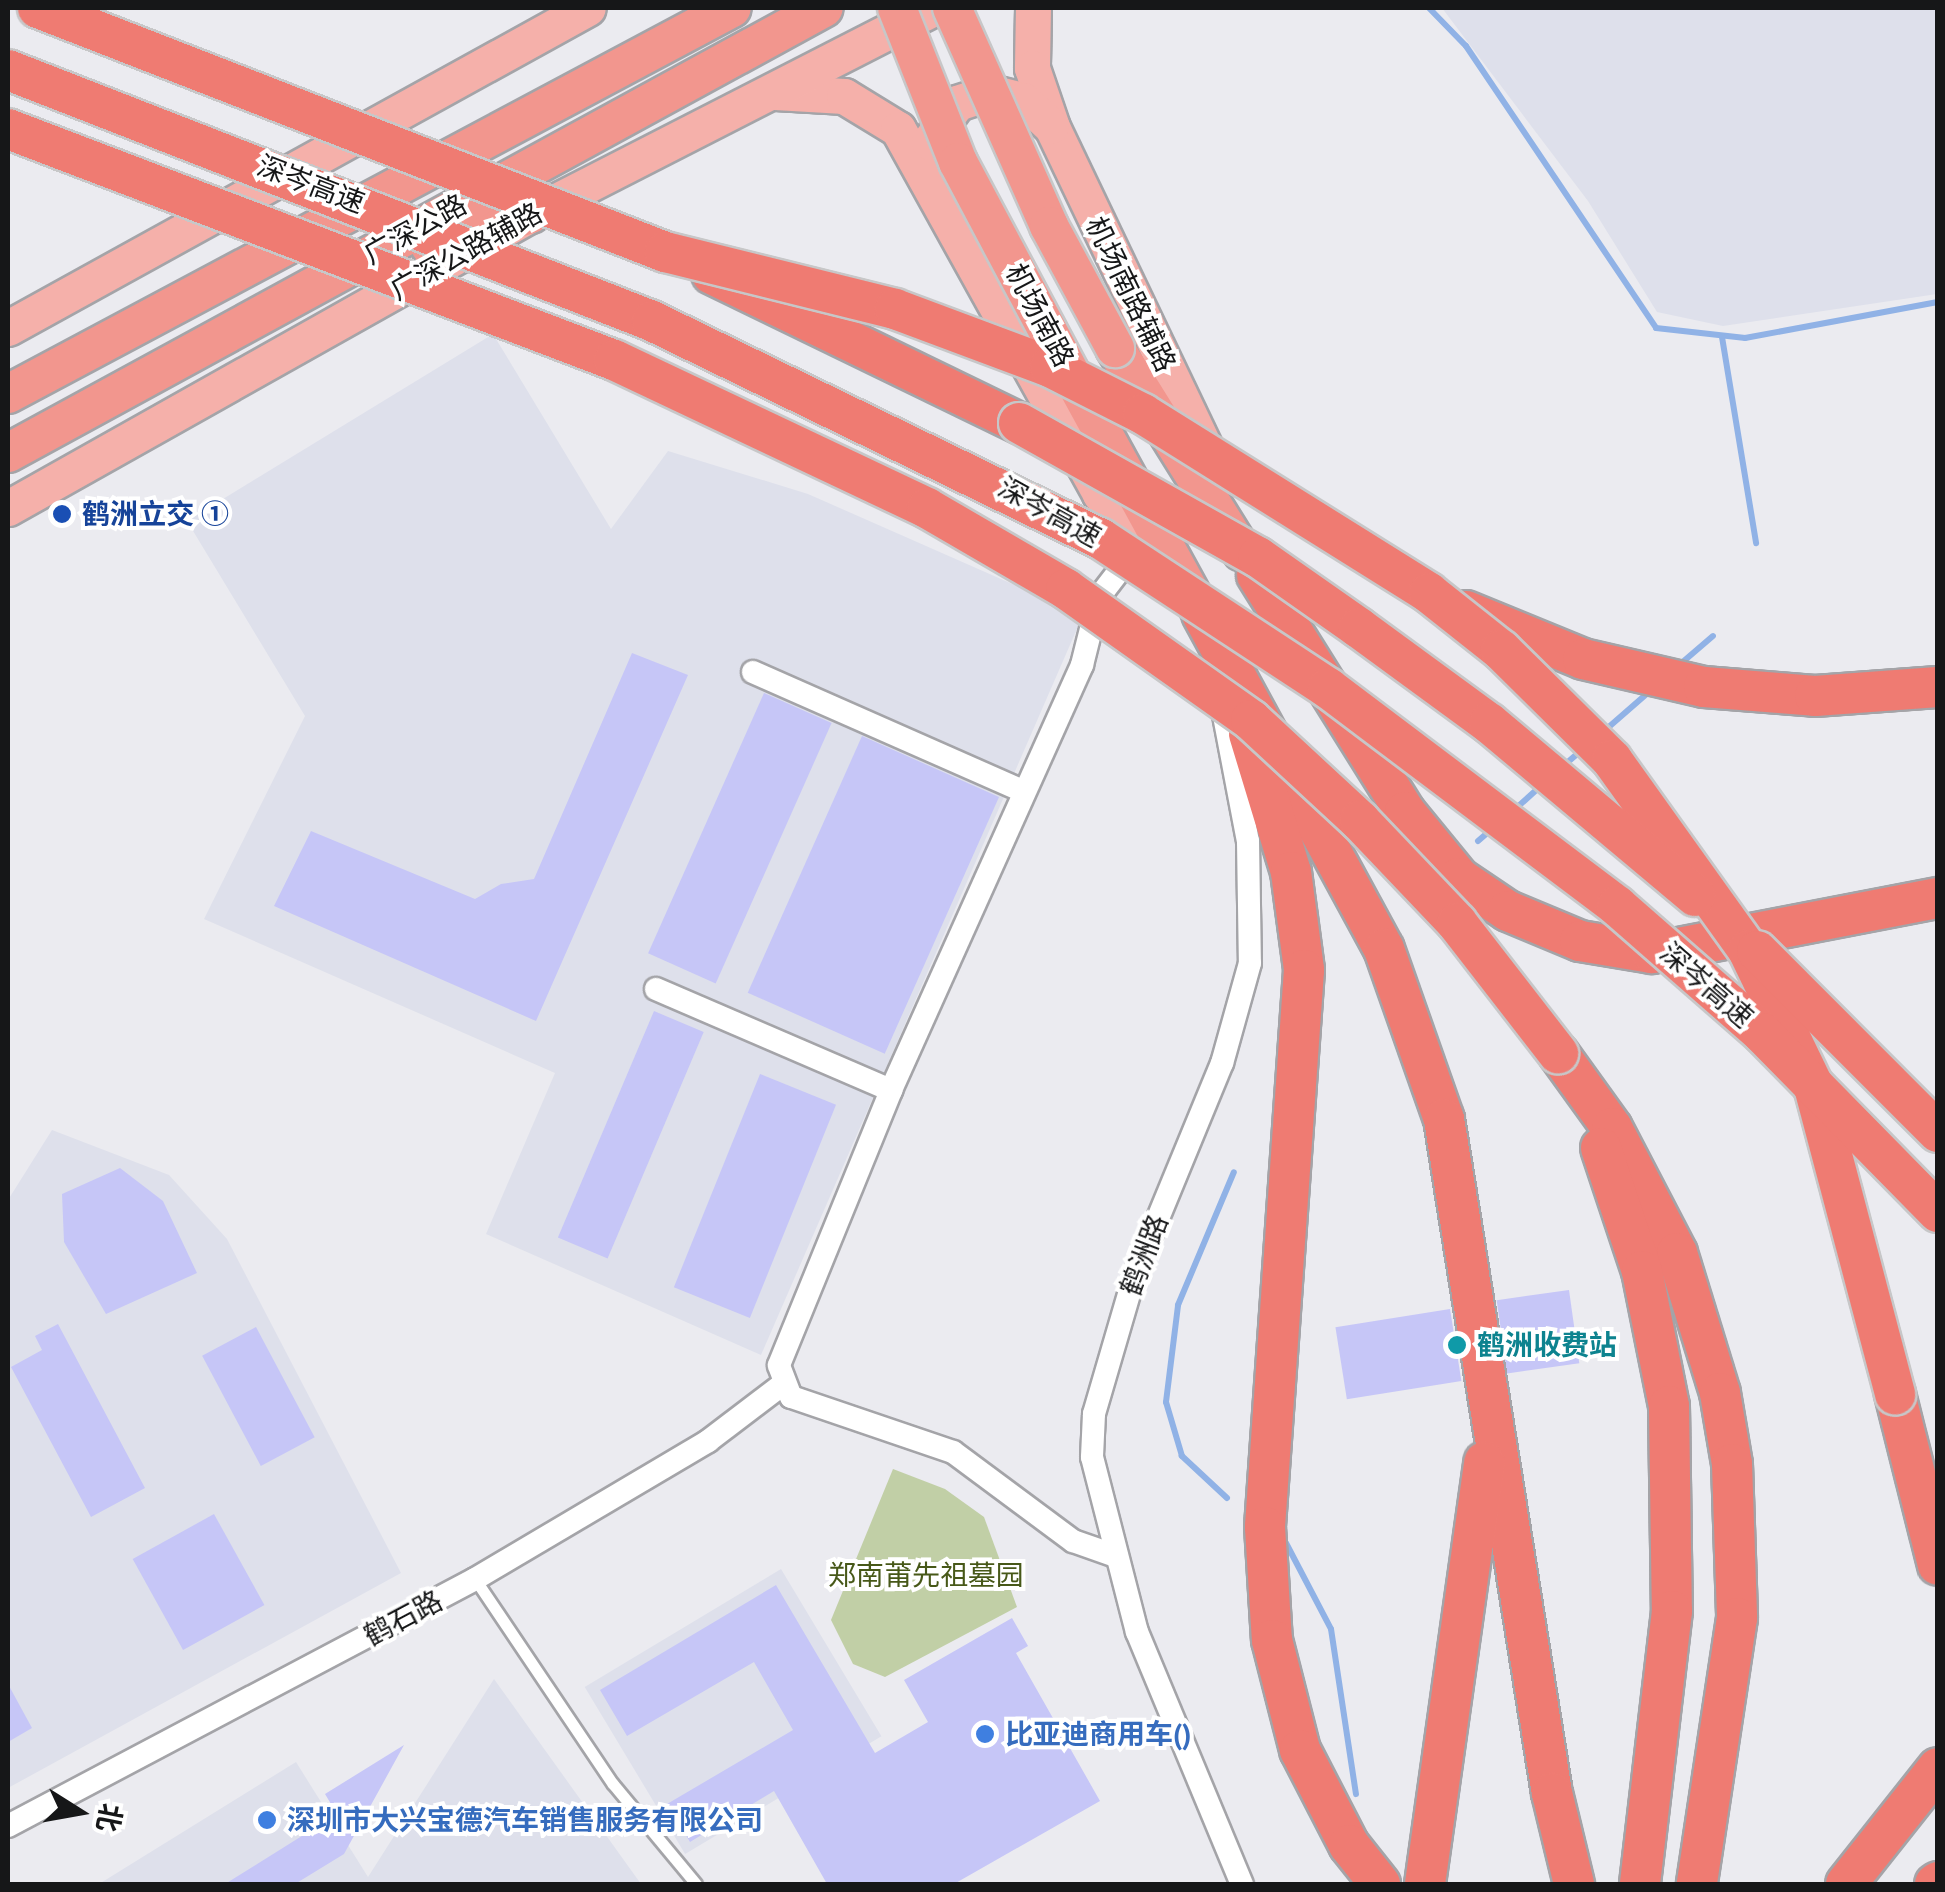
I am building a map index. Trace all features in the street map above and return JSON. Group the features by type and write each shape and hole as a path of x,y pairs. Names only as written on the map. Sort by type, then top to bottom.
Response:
{"highway":[{"path":"38,8 664,252 1019,423 1272,567 1489,724 1652,858 1795,984 1938,1132"},
{"name":"广深公路","path":"8,394 732,8"},
{"name":"广深公路","path":"8,453 824,8"},
{"name":"机场南路","path":"896,8 958,162 1202,614"},
{"name":"机场南路","path":"952,8 1049,226 1115,348 1257,575"},
{"name":"深岑高速","path":"8,70 652,321 858,414 1101,540 1328,688 1617,906 1762,1034 1938,1212"},
{"path":"8,129 632,368 927,508 1066,589 1251,720 1360,821 1457,923 1558,1054 1612,1128 1677,1254 1720,1393 1732,1464 1737,1618 1697,1884"},
{"path":"323,280 531,214"},
{"path":"664,252 894,309 1050,367 1143,414 1428,593 1501,650 1612,760 1748,950 1814,1087 1840,1171 1938,1565"},
{"path":"1257,575 1405,812 1460,878 1508,911 1580,941 1652,953 1938,898"},
{"path":"1428,593 1583,658 1704,688 1814,696 1938,687"},
{"path":"1202,614 1306,797 1409,1009 1444,1119 1574,1884"},
{"path":"1202,614 1277,821 1304,970 1266,1526 1272,1640 1300,1750 1349,1846 1380,1884"},
{"path":"1558,1054 1642,1271 1668,1406 1673,1489 1672,1611 1640,1884"},
{"path":"1425,1884 1472,1580 1486,1383"},
{"path":"1846,1884 1938,1768"}],"main road":[{"path":"8,328 588,8"},
{"name":"广深公路辅路","path":"8,508 531,214 933,8"},
{"name":"机场南路辅路","path":"1033,8 1032,68 1052,127 1224,487 1257,575"},
{"path":"768,92 844,96 874,108 898,129 930,180 1100,494 1137,547 1202,614"},
{"path":"930,180 934,129 973,96 1024,100 1052,127"}],"street":[{"path":"1113,1555 1073,1541 953,1452 791,1397 779,1365 892,1090 1082,665 1099,597 1137,547"},
{"name":"鹤洲路","path":"1202,614 1248,841 1250,963 1222,1063 1134,1277 1094,1414 1092,1456 1113,1555 1179,1747 1242,1884"},
{"path":"753,672 1023,791"},
{"path":"656,989 892,1090"},
{"name":"鹤石路","path":"8,1826 475,1580 708,1441 783,1384"}],"lane":[{"path":"475,1580 613,1784 696,1884"}],"shaded area":[{"path":"1442,8 1937,8 1937,294 1723,326 1657,312 1588,201"},
{"path":"493,334 611,529 668,451 808,494 1083,615 761,1355 486,1234 555,1073 204,919 305,716 187,521"},
{"path":"52,1130 169,1175 227,1239 401,1573 8,1788 8,1200"},
{"path":"781,1569 881,1736 685,1854 585,1687"},
{"path":"494,1679 641,1884 99,1884 296,1762 368,1877"}],"green space":[{"name":"郑南莆先祖墓园","path":"893,1469 945,1489 984,1517 1017,1607 885,1677 853,1664 831,1620"}],"building":[{"path":"632,653 688,675 536,1021 274,906 311,831 475,899 501,884 534,879"},
{"path":"764,693 832,723 716,983 648,953"},
{"path":"862,736 999,797 885,1054 748,993"},
{"path":"654,1011 704,1032 608,1259 558,1237"},
{"path":"760,1074 836,1105 750,1318 674,1287"},
{"path":"120,1168 163,1201 197,1273 106,1314 64,1242 62,1194"},
{"path":"1569,1290 1579,1363 1507,1373 1497,1300"},
{"path":"1450,1309 1461,1381 1347,1399 1335,1327"},
{"path":"58,1324 145,1488 91,1517 11,1367 42,1350 35,1336"},
{"path":"256,1327 315,1437 261,1466 202,1356"},
{"path":"214,1514 264,1605 183,1650 133,1559"},
{"path":"776,1585 875,1753 928,1722 904,1680 1012,1618 1028,1646 1016,1653 1100,1801 954,1884 827,1884 774,1791 690,1842 667,1804 793,1730 754,1662 627,1736 600,1690"},
{"path":"8,1684 32,1728 8,1742"},
{"path":"404,1745 344,1854 295,1884 225,1884 337,1814 325,1794"}],"waterway":[{"path":"1429,8 1466,46 1656,328 1745,338 1938,302"},
{"path":"1722,337 1756,543"},
{"path":"1678,666 1713,636"},
{"path":"1603,732 1650,691"},
{"path":"1561,768 1582,750"},
{"path":"1513,811 1541,786"},
{"path":"1478,841 1492,829"},
{"path":"1227,1498 1182,1456 1166,1402 1178,1305 1234,1172"},
{"path":"1286,1543 1331,1629 1356,1794"}],"place":[{"name":"鹤洲立交 ①","path":"62,514"},
{"name":"鹤洲收费站","path":"1457,1345"},
{"name":"比亚迪商用车()","path":"985,1734"},
{"name":"深圳市大兴宝德汽车销售服务有限公司","path":"267,1820"}]}
